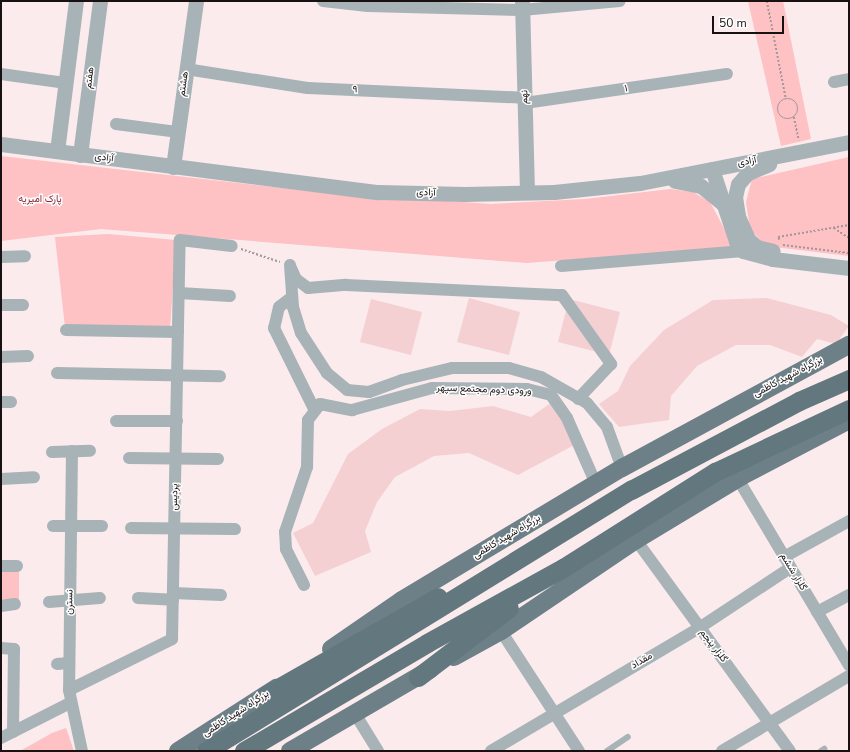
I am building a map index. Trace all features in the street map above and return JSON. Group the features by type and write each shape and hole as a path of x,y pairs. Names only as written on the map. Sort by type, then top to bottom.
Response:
{"highway":[{"name":"بزرگراه شهید کاظمی","path":"206,751 549,543 631,490 798,401 849,379"},
{"path":"244,751 427,643 563,568 715,472 762,448 848,417"},
{"path":"264,696 410,610 549,543"},
{"path":"418,677 563,568"}],"main road":[{"name":"بزرگراه شهید کاظمی","path":"178,751 264,696 402,600 622,468 849,345"},
{"path":"290,751 354,712 501,631 636,540 738,479 848,417"}],"street":[{"path":"58,152 76,1"},
{"name":"هفتم","path":"80,155 100,1"},
{"name":"هشتم","path":"173,167 196,1"},
{"path":"323,1 368,6 522,5 620,1"},
{"name":"نهم","path":"522,5 527,192"},
{"name":"۹","path":"186,69 308,88 525,100"},
{"path":"1,74 66,83"},
{"name":"۱","path":"525,100 727,74"},
{"path":"834,82 849,79"},
{"path":"116,124 178,132"},
{"name":"آزادی","path":"1,144 378,192 527,192 640,183 849,142"},
{"path":"739,223 735,197 738,184 748,173 799,152"},
{"path":"717,168 724,206"},
{"path":"717,168 748,247"},
{"path":"640,183 691,182 708,189 724,206 748,247 772,259 849,268"},
{"name":"پردیس","path":"69,690 172,639 180,240 232,246"},
{"path":"561,266 748,247 849,260"},
{"path":"1,257 25,256"},
{"path":"290,266 292,297 301,333 327,373 347,390 369,392 402,380 452,368 509,368 541,377 587,403 607,427 622,468"},
{"path":"290,266 296,279 308,288 346,285 562,295 611,364 578,399"},
{"path":"179,294 230,296"},
{"path":"292,297 279,306 274,328 314,409 308,420 307,467 285,532 286,549 304,585"},
{"path":"1,305 23,305"},
{"path":"66,330 178,332"},
{"path":"1,357 28,356"},
{"path":"57,373 177,374 220,376"},
{"name":"ورودی دوم مجتمع سپهر","path":"314,409 329,404 352,410 432,388 527,389 551,395 567,418 596,484"},
{"path":"116,421 176,421"},
{"name":"نسترن","path":"72,451 69,690 70,703 82,751"},
{"path":"52,452 90,451"},
{"path":"129,458 218,459"},
{"path":"1,479 34,477"},
{"name":"گلزار ششم","path":"738,479 849,665"},
{"path":"784,557 849,521"},
{"path":"53,526 102,526"},
{"path":"131,528 235,529"},
{"name":"گلزار پنجم","path":"636,540 790,751"},
{"path":"1,566 17,566"},
{"name":"مقداد","path":"491,751 699,628 790,568"},
{"path":"138,598 221,595"},
{"path":"817,612 849,595"},
{"path":"49,602 100,598"},
{"path":"1,606 15,604"},
{"path":"501,631 579,751"},
{"path":"1,648 14,649 6,712 13,732"},
{"path":"57,664 69,663"},
{"path":"722,751 849,676"},
{"path":"1,738 70,703"},
{"path":"354,712 378,751"}],"lane":[{"path":"607,751 628,736"}],"path":[{"path":"767,1 786,99"},
{"path":"794,117 788,119 779,113 780,103 786,99 792,99 798,106 794,117 799,152"},
{"path":"849,225 778,238 780,244 849,253"},
{"path":"834,228 849,238"},
{"path":"232,246 290,266"}],"green space":[{"path":"748,1 783,1 811,139 781,146"},
{"name":"پارک امیریه","path":"1,156 318,192 491,204 585,199 670,189 693,192 710,202 734,247 527,263 101,229 1,241"},
{"path":"849,157 849,256 766,246 750,229 746,202 752,179"},
{"path":"108,234 176,240 170,330 65,327 55,237"},
{"path":"19,568 19,601 1,603 1,569"},
{"path":"66,728 74,751 20,751 52,733"}],"building":[{"path":"469,298 520,312 509,355 457,342"},
{"path":"767,298 831,315 849,326 836,344 817,339 802,357 770,345 736,345 697,366 671,396 669,420 619,427 599,404 618,391 630,366 664,330 713,300"},
{"path":"371,299 422,312 411,355 360,342"},
{"path":"569,299 620,312 609,355 558,342"},
{"path":"552,402 578,443 518,475 469,453 434,456 395,477 377,502 365,531 371,552 315,576 293,533 313,523 348,454 382,429 420,409 450,411 493,406 531,417"}]}
